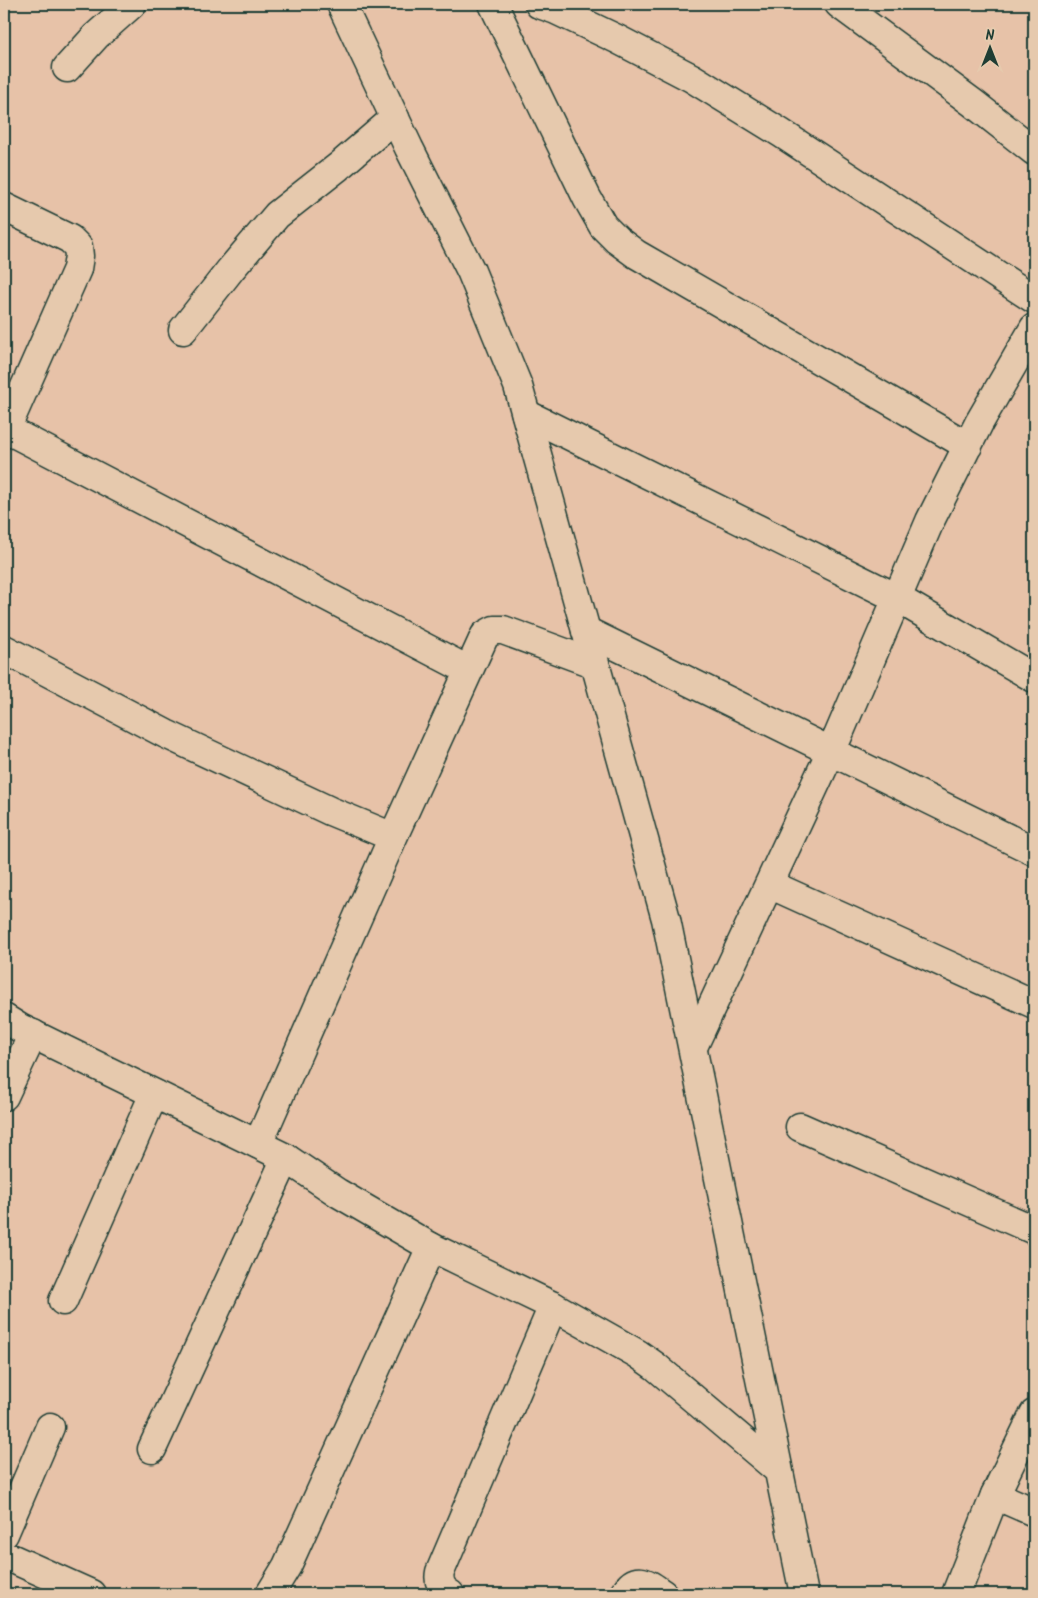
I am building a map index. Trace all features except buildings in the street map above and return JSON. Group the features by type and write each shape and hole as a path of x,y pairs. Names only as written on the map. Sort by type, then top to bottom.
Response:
{"street":[{"path":"68,68 96,36 132,4"},
{"path":"342,4 395,118 471,270 518,386 666,919 804,1594"},
{"path":"493,4 587,198 603,226 617,240 636,254 968,446"},
{"path":"539,4 556,10 692,78 781,133 1034,299"},
{"path":"839,4 973,103 1034,151"},
{"path":"183,330 232,268 278,215 338,168 395,118"},
{"path":"4,207 70,239 78,247 77,268 5,432 468,670"},
{"path":"693,1047 831,750 930,521 979,423 1034,328"},
{"path":"526,414 897,598 1034,678"},
{"path":"258,1144 485,635 494,630 503,630 595,664"},
{"path":"586,631 1034,851"},
{"path":"4,649 166,734 330,811 393,838"},
{"path":"769,884 1034,1004"},
{"path":"4,1018 286,1158 338,1193 431,1247 553,1306 638,1354 778,1470"},
{"path":"4,1096 33,1034"},
{"path":"63,1301 154,1094"},
{"path":"800,1128 1034,1230"},
{"path":"152,1449 286,1158"},
{"path":"270,1594 287,1566 431,1247"},
{"path":"450,1594 441,1585 439,1579 440,1572 553,1306"},
{"path":"956,1594 994,1495 1034,1414"},
{"path":"4,1534 50,1427"},
{"path":"994,1495 1034,1512"},
{"path":"4,1555 91,1594"},
{"path":"624,1594 635,1582 642,1581 663,1594"}]}
